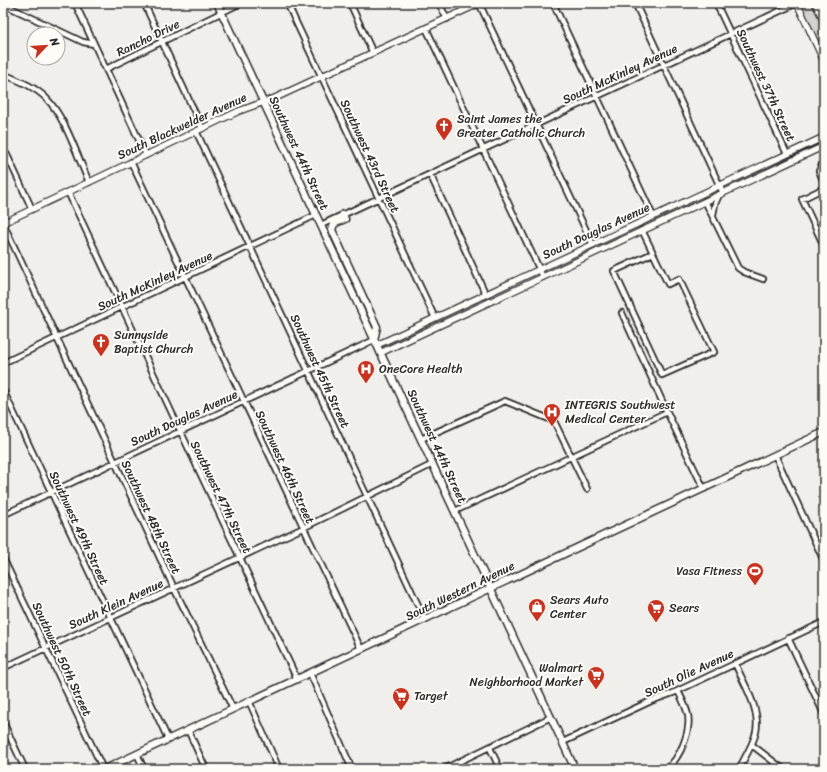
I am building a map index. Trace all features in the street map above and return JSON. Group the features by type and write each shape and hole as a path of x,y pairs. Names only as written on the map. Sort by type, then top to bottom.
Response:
{"main road":[{"name":"Southwest 44th Street","path":"217,3 576,769"},
{"path":"344,217 334,224 332,230 377,327 375,342"},
{"name":"South Western Avenue","path":"104,769 824,432"}],"street":[{"path":"75,3 146,155"},
{"path":"144,3 202,128"},
{"name":"Rancho Drive","path":"106,69 241,3"},
{"name":"Southwest 43rd Street","path":"287,3 435,318"},
{"path":"350,3 373,53"},
{"path":"439,3 446,19"},
{"path":"480,3 593,245"},
{"name":"South Blackwelder Avenue","path":"3,223 202,128 251,106 275,98 480,3"},
{"path":"553,3 653,216"},
{"path":"635,3 720,186 721,194 715,204 713,216"},
{"name":"Southwest 37th Street","path":"716,3 787,154"},
{"path":"797,3 824,61"},
{"name":"South McKinley Avenue","path":"320,225 344,217 378,198 797,3"},
{"path":"816,3 824,21"},
{"path":"3,4 83,42 94,44"},
{"path":"426,28 542,277"},
{"path":"3,74 36,90 45,97 53,107 60,118 89,182"},
{"name":"Southwest 45th Street","path":"196,131 425,620"},
{"name":"South Douglas Avenue","path":"3,515 309,371 435,318 824,137"},
{"path":"814,142 817,149"},
{"name":"South Douglas Avenue","path":"380,353 824,146"},
{"path":"3,150 7,155 32,209"},
{"name":"Southwest 46th Street","path":"131,162 361,649"},
{"path":"823,163 819,171 824,182"},
{"path":"430,174 486,294"},
{"path":"824,188 802,199 824,246"},
{"name":"Southwest 47th Street","path":"68,192 121,308 297,679"},
{"path":"705,201 738,268 744,272 763,279"},
{"name":"South McKinley Avenue","path":"3,363 316,215"},
{"name":"Southwest 48th Street","path":"3,223 174,588 233,709"},
{"path":"642,230 668,284 679,279 714,352 662,375 614,271 653,253"},
{"path":"622,313 704,489"},
{"name":"Southwest 49th Street","path":"3,390 168,739"},
{"path":"421,439 505,401 554,421 587,490"},
{"path":"455,511 667,412"},
{"path":"775,455 823,554 824,560"},
{"name":"South Klein Avenue","path":"3,668 174,588 238,556 303,528 367,495 433,464"},
{"name":"Southwest 50th Street","path":"3,558 104,769"},
{"name":"South Olie Avenue","path":"563,742 678,691 734,663 824,622"},
{"path":"788,638 824,714"},
{"path":"734,663 754,708 757,724 752,745 739,769"},
{"path":"310,673 352,769"},
{"path":"666,769 676,760 687,728 688,716 678,691"},
{"path":"249,701 279,769"},
{"path":"444,769 490,748 551,717"},
{"path":"3,722 26,769"},
{"path":"188,730 206,769"},
{"path":"752,745 783,769"},
{"path":"490,748 500,769"},
{"path":"138,754 144,769"}],"shaded area":[{"path":"802,3 813,3 824,27 824,56 801,7"}],"place":[{"name":"Saint James the Greater Catholic Church","path":"444,141"},
{"name":"Sunnyside Baptist Church","path":"101,357"},
{"name":"OneCore Health","path":"366,384"},
{"name":"INTEGRIS Southwest Medical Center","path":"552,427"},
{"name":"Vasa Fitness","path":"755,586"},
{"name":"Sears Auto Center","path":"537,622"},
{"name":"Sears","path":"656,623"},
{"name":"Walmart Neighborhood Market","path":"596,690"},
{"name":"Target","path":"401,711"}]}
